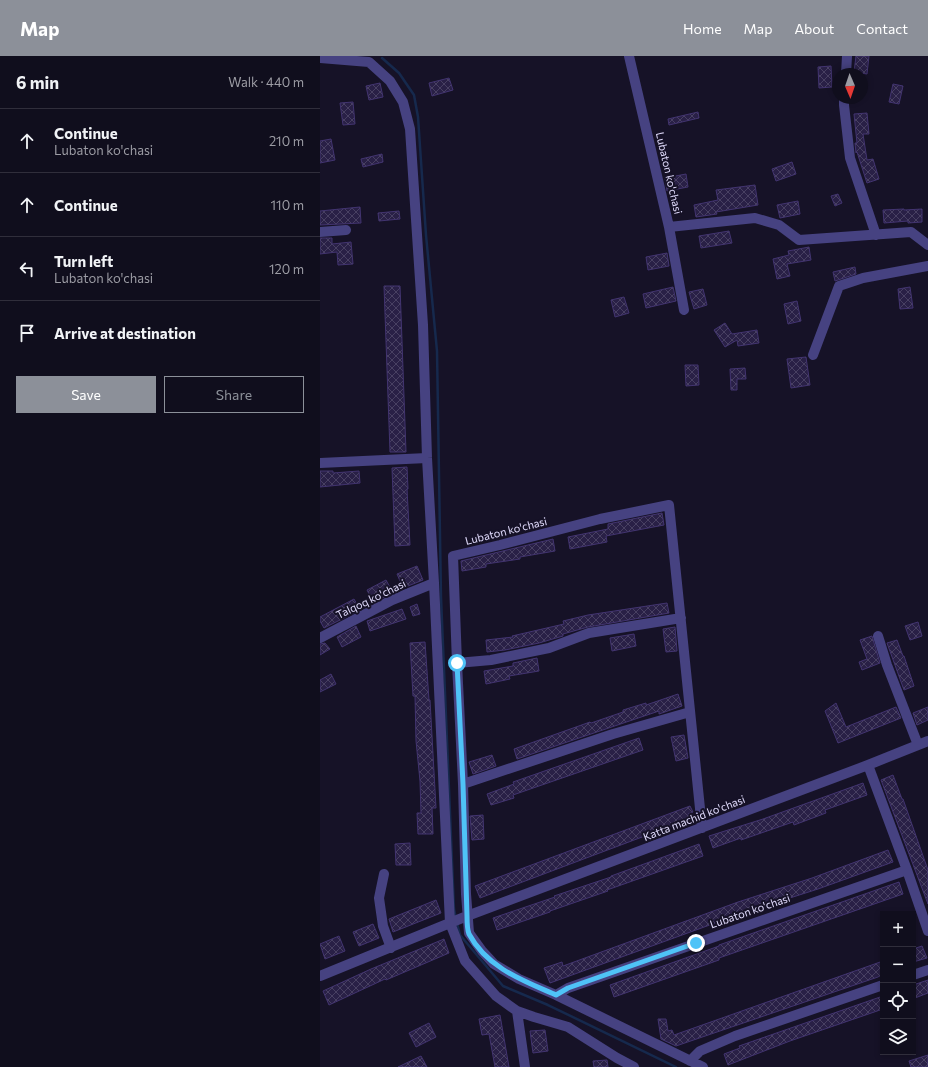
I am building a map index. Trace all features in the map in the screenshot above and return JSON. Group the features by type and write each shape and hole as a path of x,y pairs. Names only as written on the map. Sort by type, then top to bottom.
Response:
{"street":[{"name":"Lubaton ko'chasi","path":"630,56 669,227 702,225 755,218 779,225 799,240 911,232 926,241"},
{"path":"846,68 847,56"},
{"path":"320,58 372,59 390,81 403,102 410,129 423,325 427,458 450,923 465,961 496,996 517,1011 568,1027 616,1062 634,1067"},
{"path":"844,104 850,158 876,235"},
{"path":"669,227 684,310"},
{"path":"320,232 346,230"},
{"path":"813,356 839,286 862,278 928,266"},
{"path":"320,463 427,458"},
{"name":"Lubaton ko'chasi","path":"681,618 670,505 600,519 453,556 467,916 469,933 494,964 519,979 556,995 703,1067"},
{"name":"Talqoq ko'chasi","path":"320,638 392,600 434,583"},
{"path":"457,663 491,660 549,648 589,633 681,618 702,828"},
{"path":"878,636 887,665 918,745"},
{"path":"463,784 613,734 690,712"},
{"name":"Katta machid ko'chasi","path":"320,976 467,916 928,741"},
{"path":"868,765 928,931"},
{"name":"Lubaton ko'chasi","path":"556,995 568,988 907,870"},
{"path":"384,874 379,898 383,926 390,948"},
{"path":"916,974 928,970"},
{"path":"690,1060 700,1051 735,1036 880,987"},
{"path":"517,1011 525,1067"}],"building":[{"path":"856,56 869,56 868,68 854,68"},
{"path":"831,66 832,87 819,88 818,67"},
{"path":"449,78 453,90 432,96 429,83"},
{"path":"380,83 383,97 369,100 366,86"},
{"path":"893,84 903,86 899,104 889,102"},
{"path":"353,102 355,124 343,125 340,103"},
{"path":"698,112 699,118 669,125 668,119"},
{"path":"867,113 869,134 863,134 867,160 873,159 879,179 867,183 857,152 856,153 855,143 857,143 854,114"},
{"path":"331,139 335,160 320,163 320,141"},
{"path":"382,154 383,162 363,167 361,159"},
{"path":"792,162 796,174 776,181 772,169"},
{"path":"686,174 688,187 667,191 665,178"},
{"path":"755,185 758,205 696,217 694,205 718,200 716,190"},
{"path":"838,194 842,203 835,206 831,196"},
{"path":"798,201 800,214 780,218 777,205"},
{"path":"360,207 361,223 320,225 320,211"},
{"path":"922,209 922,222 908,223 908,221 884,223 883,210"},
{"path":"399,211 400,219 379,221 378,213"},
{"path":"729,231 732,243 701,248 699,236"},
{"path":"320,238 332,238 332,244 351,242 353,264 338,265 337,252 320,254"},
{"path":"809,247 811,260 787,264 790,276 777,279 773,259 789,255 788,251"},
{"path":"667,253 669,266 648,270 646,257"},
{"path":"855,267 856,274 835,281 833,272"},
{"path":"384,286 400,286 406,452 390,452"},
{"path":"673,287 676,301 646,308 643,294"},
{"path":"910,287 913,308 900,309 898,289"},
{"path":"703,289 707,305 694,309 689,292"},
{"path":"624,297 629,313 615,317 611,300"},
{"path":"797,301 801,321 788,324 784,304"},
{"path":"725,323 732,334 757,330 759,343 738,346 737,340 725,347 714,330"},
{"path":"806,357 810,385 791,388 787,359"},
{"path":"685,365 698,365 699,385 686,386"},
{"path":"745,368 746,379 737,379 737,390 731,390 730,369"},
{"path":"407,467 410,545 395,546 392,468"},
{"path":"320,471 333,471 333,473 359,471 360,483 320,487"},
{"path":"662,513 664,525 606,536 607,542 570,549 568,537 608,529 608,524"},
{"path":"553,539 555,551 520,557 520,559 486,564 486,567 462,571 461,561"},
{"path":"417,566 423,580 403,588 397,574"},
{"path":"386,580 393,593 373,602 367,590"},
{"path":"354,599 360,610 324,628 320,621 320,617"},
{"path":"667,603 669,613 588,627 539,643 487,652 486,640 513,637 512,636 564,624 563,621 588,615"},
{"path":"417,604 420,614 413,616 410,607"},
{"path":"402,609 406,619 370,631 367,621"},
{"path":"918,622 922,636 910,640 905,626"},
{"path":"356,626 361,637 342,647 337,637"},
{"path":"675,627 677,651 666,652 663,629"},
{"path":"634,634 636,646 612,651 610,638"},
{"path":"872,636 880,663 862,670 859,662 867,659 860,640"},
{"path":"897,640 914,686 904,690 887,643"},
{"path":"425,642 436,808 432,808 433,834 418,834 417,813 421,813 420,781 410,643"},
{"path":"325,643 330,649 320,655 320,644"},
{"path":"537,658 539,671 509,676 510,679 486,684 484,671 513,666 513,663"},
{"path":"331,674 336,684 320,692 320,680"},
{"path":"678,694 682,706 659,714 659,711 517,759 514,749 623,712 623,710 646,703 646,705"},
{"path":"836,703 846,727 896,707 901,718 838,743 825,711"},
{"path":"928,707 928,720 917,725 913,713"},
{"path":"684,735 688,758 676,761 671,737"},
{"path":"639,738 643,750 513,795 514,798 491,805 487,794 514,784 513,782"},
{"path":"492,755 496,766 473,774 469,762"},
{"path":"893,775 928,870 928,904 881,780"},
{"path":"863,783 867,795 825,810 826,813 794,825 793,822 713,848 709,836 763,819"},
{"path":"690,806 693,812 688,814 690,819 480,898 475,886"},
{"path":"483,815 484,839 472,840 470,816"},
{"path":"410,843 411,865 396,865 395,844"},
{"path":"699,844 703,856 497,930 493,918 611,877"},
{"path":"888,850 893,862 818,889 740,914 550,983 544,968 562,962 563,966 738,902 812,878"},
{"path":"899,882 903,894 719,958 719,960 614,997 610,985"},
{"path":"436,900 441,913 393,932 389,919"},
{"path":"373,924 379,938 359,946 353,932"},
{"path":"339,936 345,951 325,959 320,944"},
{"path":"444,939 449,953 386,980 385,979 329,1005 323,991 371,969"},
{"path":"922,946 927,958 916,961 916,948"},
{"path":"880,962 880,976 878,977 676,1046 661,1039 658,1019 666,1019 668,1031 672,1030 674,1035"},
{"path":"928,980 928,993 916,998 916,984"},
{"path":"880,997 880,1010 790,1041 728,1065 724,1054 740,1048 739,1046"},
{"path":"500,1015 509,1067 495,1067 489,1034 482,1035 479,1019"},
{"path":"429,1023 436,1037 416,1047 409,1033"},
{"path":"545,1030 548,1051 533,1053 530,1031"},
{"path":"928,1055 928,1067 911,1067 909,1061"},
{"path":"421,1056 427,1067 398,1067"},
{"path":"607,1060 608,1067 594,1067 593,1061"}],"waterway":[{"path":"382,58 399,73 414,95 418,117 426,235 437,351 441,597 454,909 456,919"},
{"path":"457,923 460,935 503,986 548,1005 676,1067"}],"route":[{"path":"457,663 463,784 467,916 469,933 482,951 494,964 519,979 556,995 568,988 696,943"}]}
